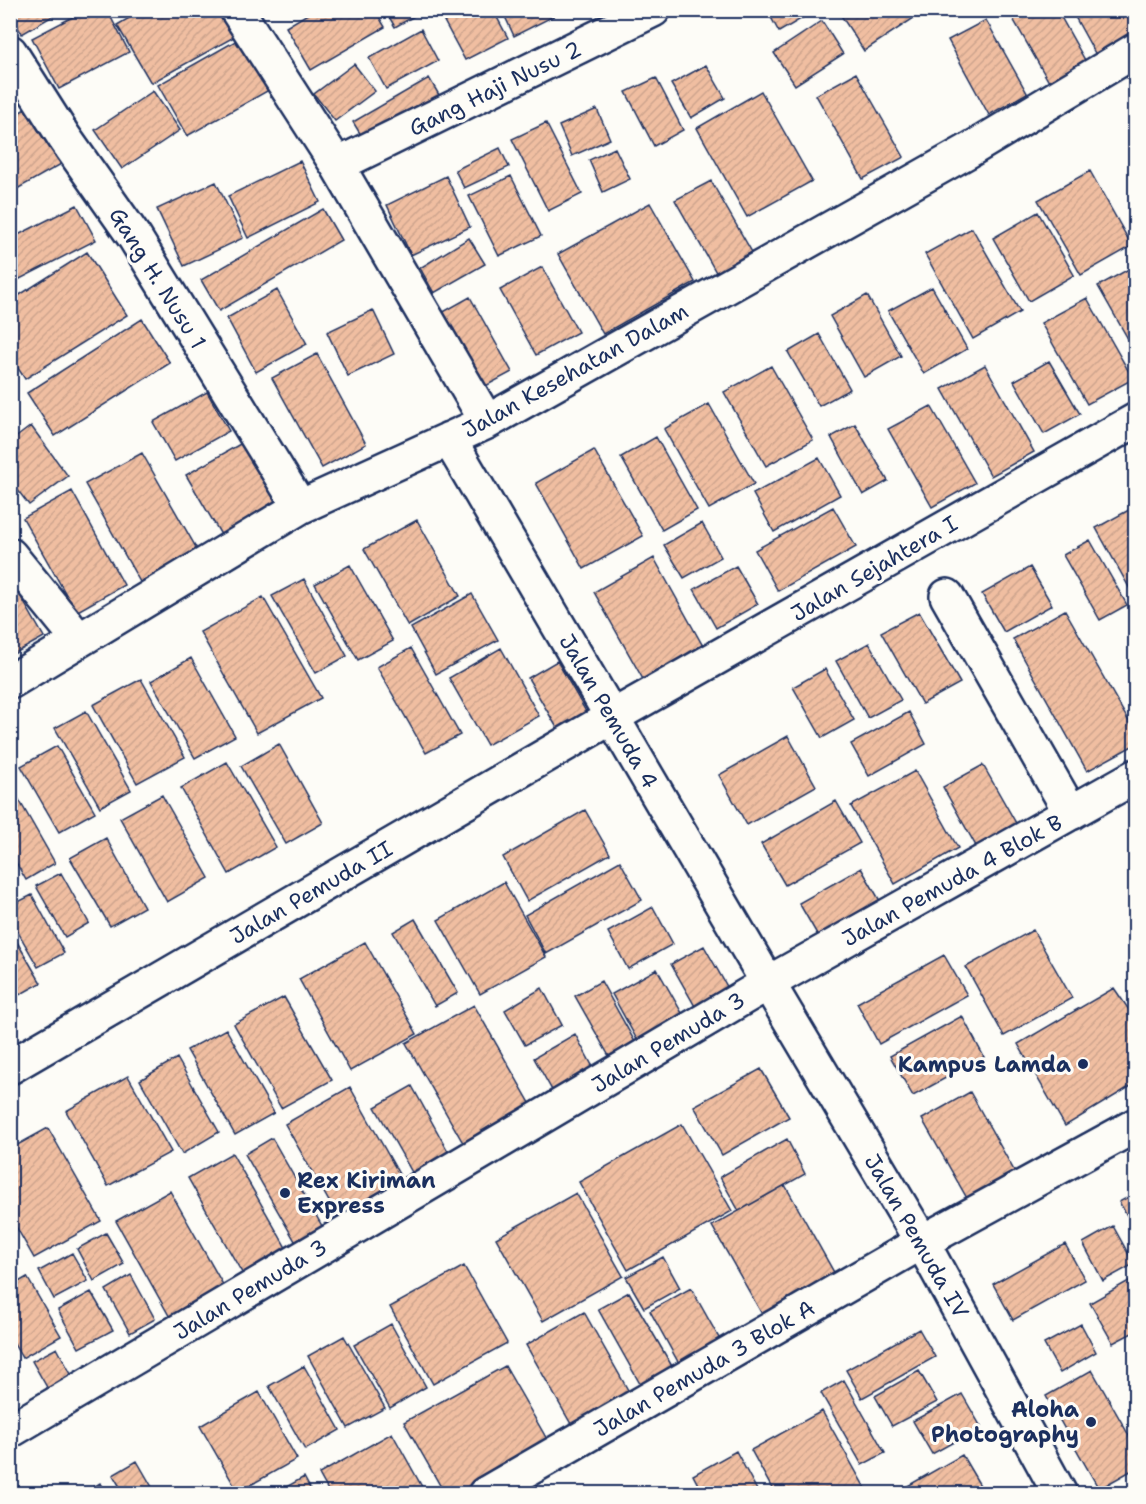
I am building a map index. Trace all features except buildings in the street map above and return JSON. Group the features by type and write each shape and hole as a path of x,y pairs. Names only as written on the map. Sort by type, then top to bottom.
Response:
{"street":[{"path":"237,10 337,165 487,422"},
{"name":"Gang Haji Nusu 2","path":"337,165 653,10"},
{"name":"Jalan Kesehatan Dalam","path":"10,682 300,507 487,422 968,151 1136,50"},
{"name":"Gang H. Nusu 1","path":"10,52 64,137 135,238 300,507"},
{"name":"Jalan Sejahtera I","path":"612,717 1136,420"},
{"name":"Jalan Pemuda 4","path":"449,439 768,983"},
{"path":"10,555 79,640"},
{"path":"947,596 1071,813"},
{"name":"Jalan Pemuda II","path":"10,1067 612,717"},
{"name":"Jalan Pemuda 4 Blok B","path":"768,983 1136,776"},
{"name":"Jalan Pemuda IV","path":"768,983 922,1242 1060,1494"},
{"name":"Jalan Pemuda 3","path":"10,1431 768,983"},
{"name":"Jalan Pemuda 3 Blok A","path":"485,1494 922,1242 1136,1125"}],"place":[{"name":"Kampus Lamda","path":"1083,1064"},
{"name":"Rex Kiriman Express","path":"285,1193"},
{"name":"Aloha Photography","path":"1091,1422"}]}
